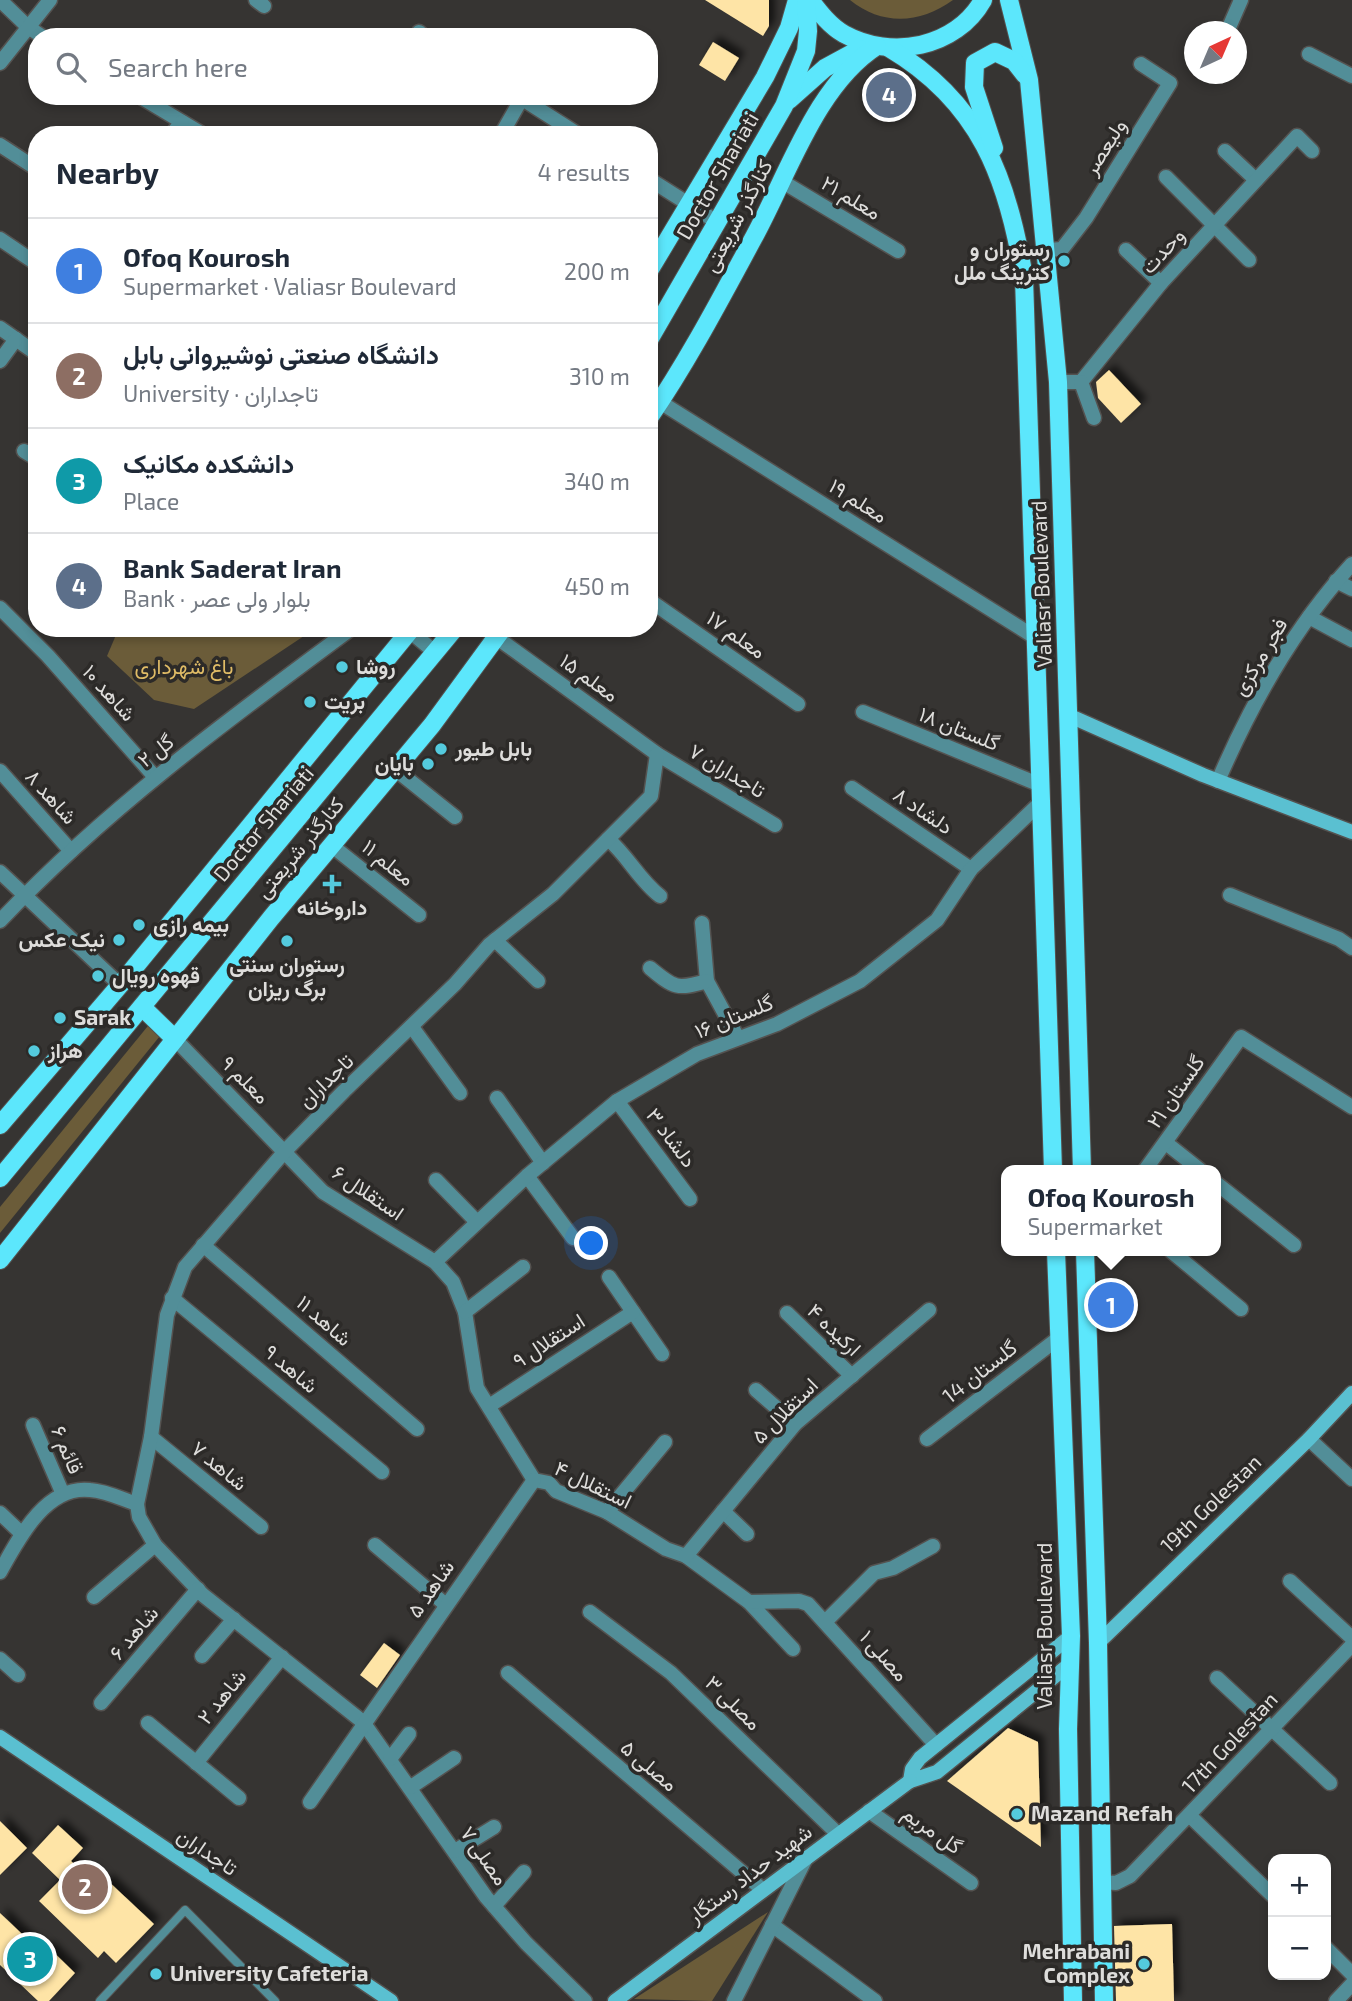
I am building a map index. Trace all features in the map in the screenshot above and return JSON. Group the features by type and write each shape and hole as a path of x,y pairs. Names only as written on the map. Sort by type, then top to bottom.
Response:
{"main road":[{"path":"658,256 765,77 789,28 797,0"},
{"path":"808,0 824,18 843,33 883,47 936,81 958,104 990,156 1007,194"},
{"path":"784,106 806,51 808,0"},
{"path":"784,106 838,60 860,49 913,47 936,41 957,29 983,0"},
{"name":"Valiasr Boulevard","path":"1009,0 1029,80 1048,250 1058,382 1082,1165"},
{"name":"کنارگذر شریعتی","path":"658,405 839,78 857,59 883,47"},
{"path":"1007,194 974,87 975,63 995,52 1006,55 1029,80"},
{"name":"Doctor Shariati","path":"658,324 784,106"},
{"name":"Valiasr Boulevard","path":"1007,194 1024,278 1033,636 1053,1165"},
{"path":"0,1125 120,985 403,637"},
{"name":"Doctor Shariati","path":"0,1178 448,637"},
{"name":"کنارگذر شریعتی","path":"0,1260 331,845 395,769 496,637"},
{"path":"1070,716 1218,781 1352,832"},
{"path":"142,1007 175,1039"},
{"name":"Valiasr Boulevard","path":"1056,1256 1071,1636 1068,1729 1073,2001"},
{"path":"1085,1256 1098,1643 1104,2001"},
{"name":"19th Golestan","path":"1098,1643 1309,1439 1352,1393"},
{"path":"1071,1636 1098,1643"},
{"name":"شهید حداد رستگار","path":"910,1781 912,1769 936,1745 1071,1636"},
{"path":"1071,1662 1098,1643"},
{"path":"1071,1662 1098,1668"},
{"name":"شهید حداد رستگار","path":"615,2001 910,1781 937,1772 1071,1662"},
{"name":"تاجداران","path":"0,1737 391,2001"}],"street":[{"path":"1,0 28,27"},
{"path":"0,63 50,0"},
{"path":"1232,21 1241,0"},
{"path":"1309,54 1352,76"},
{"name":"ولیعصر","path":"1048,250 1062,249 1086,218 1170,83 1141,64"},
{"path":"154,105 189,126"},
{"path":"506,126 516,105"},
{"path":"532,105 565,126"},
{"path":"179,126 182,122"},
{"name":"وحدت","path":"1081,382 1161,282 1297,136 1312,151"},
{"path":"0,145 28,163"},
{"path":"1225,151 1256,180"},
{"path":"1166,177 1249,260"},
{"name":"معلم ۲۱","path":"783,181 898,251"},
{"path":"658,185 717,222"},
{"path":"0,239 28,258"},
{"path":"1126,250 1161,282"},
{"path":"0,328 28,348"},
{"path":"0,361 16,339"},
{"path":"1058,382 1081,382 1094,418"},
{"name":"معلم ۱۹","path":"660,402 1033,636"},
{"name":"فجر مرکزی","path":"1218,781 1251,710 1309,617 1352,564"},
{"path":"1336,581 1352,589"},
{"name":"معلم ۱۷","path":"658,606 798,704"},
{"name":"شاهد ۱۰","path":"0,608 28,636"},
{"path":"1309,617 1352,640"},
{"name":"شاهد ۱۰","path":"29,637 156,777"},
{"name":"گل ۲","path":"0,921 71,851 156,777 340,637"},
{"path":"418,637 436,653"},
{"name":"معلم ۱۵","path":"504,637 657,754"},
{"name":"گلستان ۱۸","path":"863,712 1038,784"},
{"name":"تاجداران ۷","path":"657,754 775,825"},
{"name":"تاجداران","path":"137,1504 150,1437 167,1315 186,1267 286,1150 412,1027 495,940 553,894 651,796 657,754"},
{"path":"395,769 455,817"},
{"name":"شاهد ۸","path":"0,771 71,851"},
{"name":"دلشاد ۸","path":"852,788 971,869"},
{"name":"گلستان ۱۶","path":"435,1262 527,1176 617,1101 698,1054 777,1024 860,981 937,919 971,869 1039,804"},
{"path":"608,839 622,851 647,886 660,896"},
{"name":"معلم ۱۱","path":"331,845 419,915"},
{"path":"0,872 120,985"},
{"path":"1230,895 1339,939 1352,948"},
{"path":"702,923 707,981 738,1038"},
{"path":"495,940 538,981"},
{"path":"650,968 671,985 684,988 707,981"},
{"path":"412,1027 460,1093"},
{"name":"گلستان ۲۱","path":"1149,1165 1241,1037 1352,1107"},
{"name":"معلم ۹","path":"175,1039 286,1150"},
{"path":"497,1098 543,1163"},
{"name":"دلشاد ۳","path":"617,1101 690,1199"},
{"path":"1166,1143 1194,1165"},
{"name":"استقلال ۶","path":"286,1150 323,1192 435,1262"},
{"path":"527,1176 573,1238"},
{"path":"436,1180 477,1222"},
{"path":"1221,1187 1294,1245"},
{"name":"شاهد ۱۱","path":"203,1245 417,1429"},
{"path":"1177,1256 1241,1310"},
{"name":"استقلال ۴","path":"435,1262 453,1282 465,1312 477,1388 534,1480 549,1483 556,1491 607,1512 666,1549 686,1556 749,1602 793,1649"},
{"path":"465,1312 523,1267"},
{"path":"609,1277 663,1354"},
{"name":"شاهد ۹","path":"172,1298 382,1472"},
{"name":"استقلال ۵","path":"686,1556 796,1424 929,1310"},
{"name":"استقلال ۹","path":"489,1406 633,1312"},
{"name":"ارکیده ۴","path":"787,1313 852,1376"},
{"name":"گلستان 14","path":"927,1439 1060,1337"},
{"path":"756,1390 796,1424"},
{"name":"قائم ۶","path":"33,1425 62,1492"},
{"name":"شاهد ۷","path":"150,1437 261,1527"},
{"path":"1309,1439 1352,1479"},
{"path":"607,1512 665,1442"},
{"name":"شاهد ۵","path":"310,1802 363,1722 534,1480"},
{"path":"0,1572 21,1533 62,1492 91,1489 137,1504"},
{"name":"مصلی ۷","path":"137,1504 139,1517 155,1545 198,1589 363,1722 494,1906 585,2001"},
{"path":"723,1511 747,1534"},
{"path":"0,1513 21,1533"},
{"path":"94,1597 155,1545"},
{"path":"375,1545 446,1605"},
{"path":"825,1622 874,1573 893,1568 933,1546"},
{"path":"1290,1581 1352,1638"},
{"name":"شاهد ۶","path":"101,1703 198,1589"},
{"name":"مصلی ۱","path":"749,1602 799,1601 808,1604 936,1745"},
{"name":"مصلی ۳","path":"590,1612 671,1673 838,1834"},
{"path":"202,1656 234,1619"},
{"name":"17th Golestan","path":"1101,1882 1116,1883 1130,1876 1352,1645"},
{"name":"شاهد ۲","path":"196,1763 282,1657"},
{"path":"0,1659 18,1675"},
{"name":"مصلی ۵","path":"508,1673 763,1890"},
{"path":"1217,1678 1331,1783"},
{"path":"148,1723 239,1798"},
{"path":"390,1759 409,1734"},
{"path":"411,1787 454,1758"},
{"name":"گل مریم","path":"869,1811 971,1883"},
{"path":"1190,1816 1268,1891"},
{"path":"455,1852 494,1827"},
{"path":"734,2001 806,1858"},
{"path":"494,1906 524,1872"},
{"path":"772,1925 875,2001"},
{"path":"1331,1953 1352,1974"},
{"path":"1336,2001 1352,1984"}],"lane":[{"path":"100,2001 185,1910 275,2001"}],"green space":[{"path":"850,0 953,0 927,14 901,19 875,14"},
{"name":"باغ شهرداری","path":"115,637 302,637 194,709 154,700 107,656"},
{"path":"152,1021 164,1031 0,1233 0,1207"},
{"path":"768,1912 712,2001 634,1999"}],"building":[{"path":"705,0 769,0 769,26 763,36"},
{"path":"713,42 739,58 725,81 699,65"},
{"path":"1109,370 1141,404 1121,423 1098,398 1096,382"},
{"path":"384,1643 400,1655 377,1688 360,1675"},
{"name":"Mazand Refah","path":"1008,1728 1038,1742 1041,1847 947,1781"},
{"path":"0,1821 27,1848 0,1875"},
{"path":"58,1825 83,1848 71,1861 100,1888 107,1880 154,1924 116,1963 104,1951 98,1958 39,1901 60,1880 32,1853"},
{"path":"0,1913 42,1953 48,1947 75,1973 49,2001 38,2001 0,1965"},
{"name":"Mehrabani Complex","path":"1172,1924 1174,2001 1116,2001 1114,1926"}],"place":[{"name":"Bank Saderat Iran","path":"889,95"},
{"name":"رستوران و کترینگ ملل","path":"1064,261"},
{"name":"روشا","path":"342,667"},
{"name":"بریت","path":"310,702"},
{"name":"بابل طیور","path":"441,749"},
{"name":"بایان","path":"428,764"},
{"name":"داروخانه","path":"332,884"},
{"name":"بیمه رازی","path":"139,925"},
{"name":"نیک عکس","path":"119,940"},
{"name":"رستوران سنتی برگ ریزان","path":"287,941"},
{"name":"قهوه رویال","path":"98,976"},
{"name":"Sarak","path":"60,1018"},
{"name":"هراز","path":"34,1051"},
{"name":"Ofoq Kourosh","path":"1111,1305"},
{"name":"Mazand Refah","path":"1017,1814"},
{"name":"دانشگاه صنعتی نوشیروانی بابل","path":"85,1887"},
{"name":"دانشکده مکانیک","path":"30,1959"},
{"name":"Mehrabani Complex","path":"1144,1964"},
{"name":"University Cafeteria","path":"156,1974"}]}
